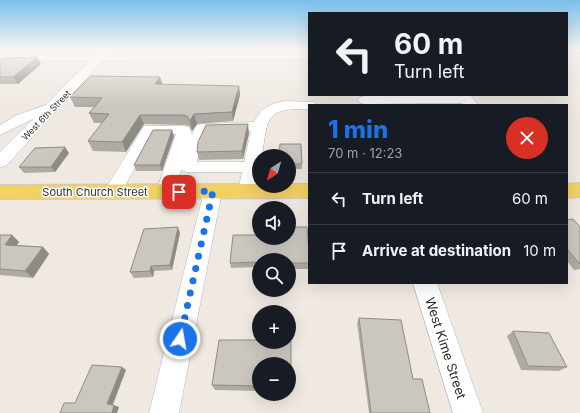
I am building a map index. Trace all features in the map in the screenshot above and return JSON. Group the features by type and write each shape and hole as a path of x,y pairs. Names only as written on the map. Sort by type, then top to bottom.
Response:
{"main road":[{"path":"568,190 580,190"},
{"name":"South Church Street","path":"0,192 112,193 308,191"}],"street":[{"name":"West 6th Street","path":"0,162 55,107 90,68"},
{"path":"365,100 466,99 470,104"},
{"path":"247,192 250,167 262,117 271,108 281,105 308,105"},
{"path":"0,131 22,118 55,107"},
{"path":"172,192 187,167 191,150 202,128 259,126"},
{"path":"112,193 148,130 184,130 172,192"},
{"path":"187,167 250,167"},
{"path":"164,413 213,191"},
{"name":"West Kime Street","path":"425,284 468,413"}],"building":[{"path":"0,68 23,68 13,77 0,77"},
{"path":"91,76 160,77 155,84 239,86 232,112 194,114 190,121 187,116 182,115 140,115 122,142 88,141 109,114 89,113 102,98 70,97"},
{"path":"248,124 242,151 197,152 198,142 206,125"},
{"path":"153,130 172,130 160,165 134,165"},
{"path":"280,144 301,144 302,164 296,164 296,149 280,149"},
{"path":"65,147 51,167 19,167 35,148"},
{"path":"573,219 580,227 580,264 568,250 568,220"},
{"path":"178,227 170,265 151,266 150,271 130,272 144,229"},
{"path":"296,227 307,227 308,263 296,263 296,253 252,253 252,262 230,263 233,235 252,235 252,245 296,245"},
{"path":"0,235 12,235 5,245 43,247 25,271 0,269"},
{"path":"359,318 401,320 413,379 422,379 430,413 371,413"},
{"path":"513,331 549,333 567,367 528,366"},
{"path":"219,340 252,340 252,349 291,349 291,357 252,357 252,386 212,385"},
{"path":"92,365 122,367 107,404 114,405 112,413 60,413 64,403 75,403"}],"route":[{"path":"179,192 213,191 180,339"}]}
